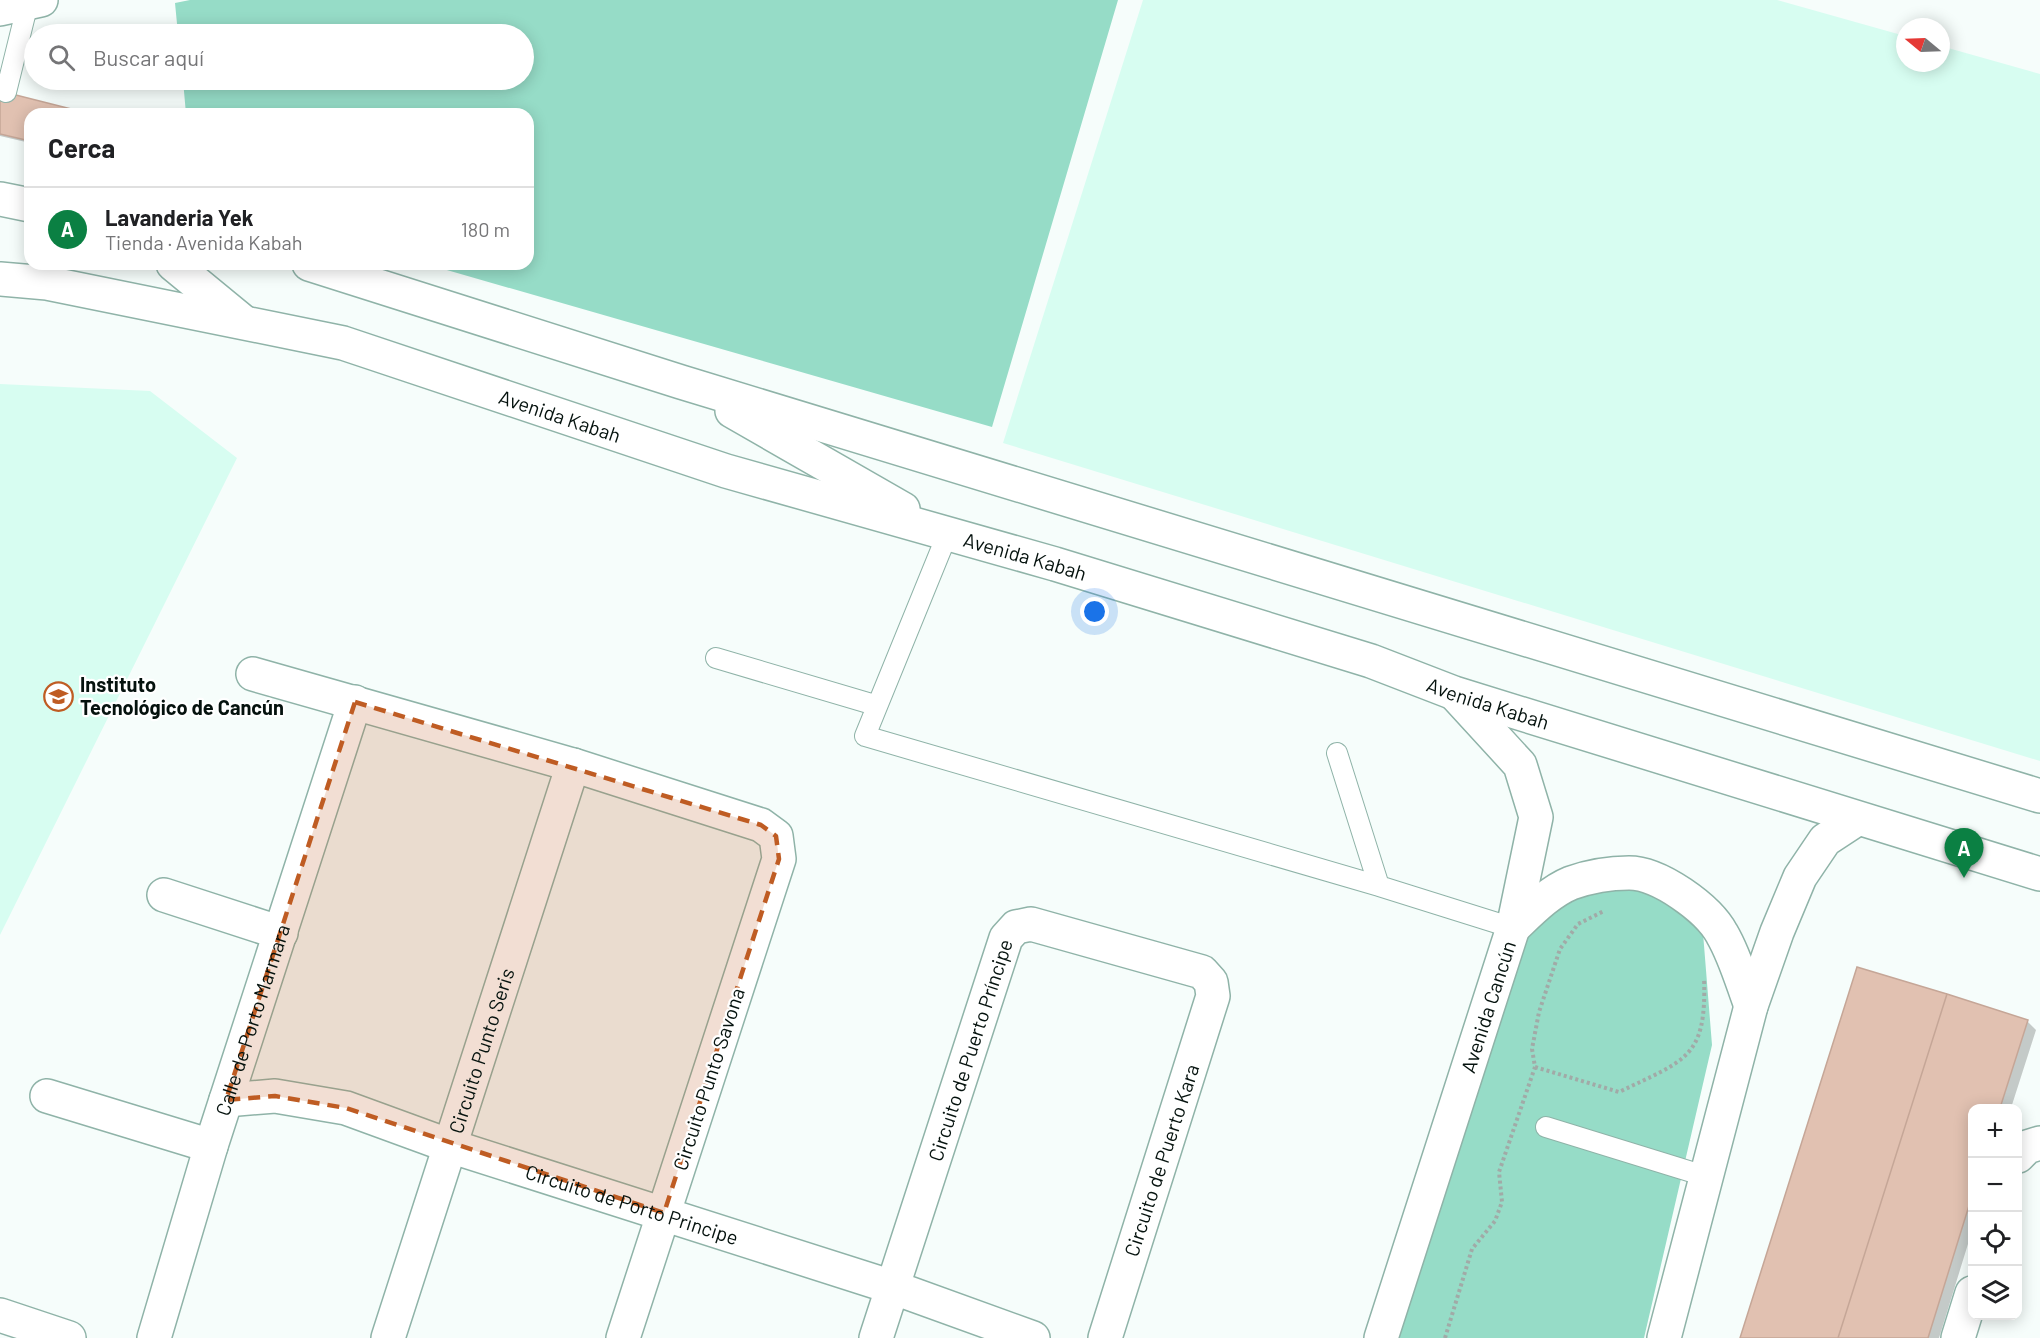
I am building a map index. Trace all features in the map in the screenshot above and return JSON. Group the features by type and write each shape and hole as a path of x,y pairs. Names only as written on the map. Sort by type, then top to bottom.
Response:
{"main road":[{"path":"0,199 24,204"},
{"path":"180,270 243,322"},
{"path":"328,270 681,382 2040,796"},
{"name":"Avenida Kabah","path":"0,279 47,283 344,343 726,471 1055,564 1359,658 1454,693 2040,874"},
{"path":"681,382 947,535"},
{"path":"253,674 573,765"},
{"name":"Avenida Cancún","path":"1381,1338 1513,927 1536,817 1520,765 1454,693"},
{"name":"Calle de Porto Marmara","path":"154,1338 226,1100 355,702"},
{"name":"Circuito Punto Savona","path":"573,765 761,825 776,836 779,859 623,1338"},
{"name":"Circuito Punto Seris","path":"388,1338 573,765"},
{"path":"1664,1338 1708,1178 1751,1006 1777,932 1800,877 1825,840 1857,819"},
{"path":"1513,927 1547,897 1569,884 1598,876 1632,873 1680,892 1701,908 1722,932 1751,1006"},
{"path":"164,895 282,933"},
{"name":"Circuito de Puerto Príncipe","path":"876,1338 1006,938 1016,927 1031,924 1202,972 1211,982"},
{"name":"Circuito de Puerto Kara","path":"1105,1338 1213,996 1211,982"},
{"path":"47,1096 212,1146"},
{"name":"Circuito de Porto Principe","path":"226,1100 275,1096 346,1108 450,1146 892,1287 1033,1338"},
{"path":"2022,1152 2027,1147 2040,1143"},
{"path":"1958,1338 1968,1306"},
{"path":"13,1325 69,1338"}],"lane":[{"path":"6,92 23,4"},
{"path":"947,535 875,705 865,736 1513,927"},
{"path":"716,658 875,705"},
{"path":"1337,753 1379,886"},
{"path":"1546,1127 1708,1178"}],"path":[{"path":"1445,1338 1472,1249 1495,1221 1502,1202 1499,1172 1535,1067 1532,1049 1539,1012 1560,949 1578,924 1613,907"},
{"path":"1535,1067 1619,1092 1674,1066 1691,1053 1705,1012 1702,969"}],"highlighted area":[{"path":"355,702 761,825 776,836 779,859 664,1213 346,1108 275,1096 226,1100"}],"shaded area":[{"path":"1143,0 1777,0 1896,33 1896,72 1950,72 1950,49 2040,74 2040,761 1003,443"},
{"name":"Instituto Tecnológico de Cancún","path":"0,384 150,391 237,458 0,935"}],"green space":[{"path":"190,0 1118,0 992,427 447,270 534,270 534,108 185,108 184,90 534,90 534,24 177,24 175,3"},
{"path":"1618,875 1701,908 1712,1045 1644,1338 1386,1338 1513,928"}],"building":[{"path":"0,91 67,108 24,108 24,140 0,134"},
{"path":"1857,967 1947,994 1838,1338 1740,1338"},
{"path":"1947,994 2028,1020 2001,1104 1968,1104 1968,1209 1928,1338 1838,1338"}],"place":[{"name":"Instituto Tecnológico de Cancún","path":"59,696"},
{"name":"Lavanderia Yek","path":"1964,878"}]}
